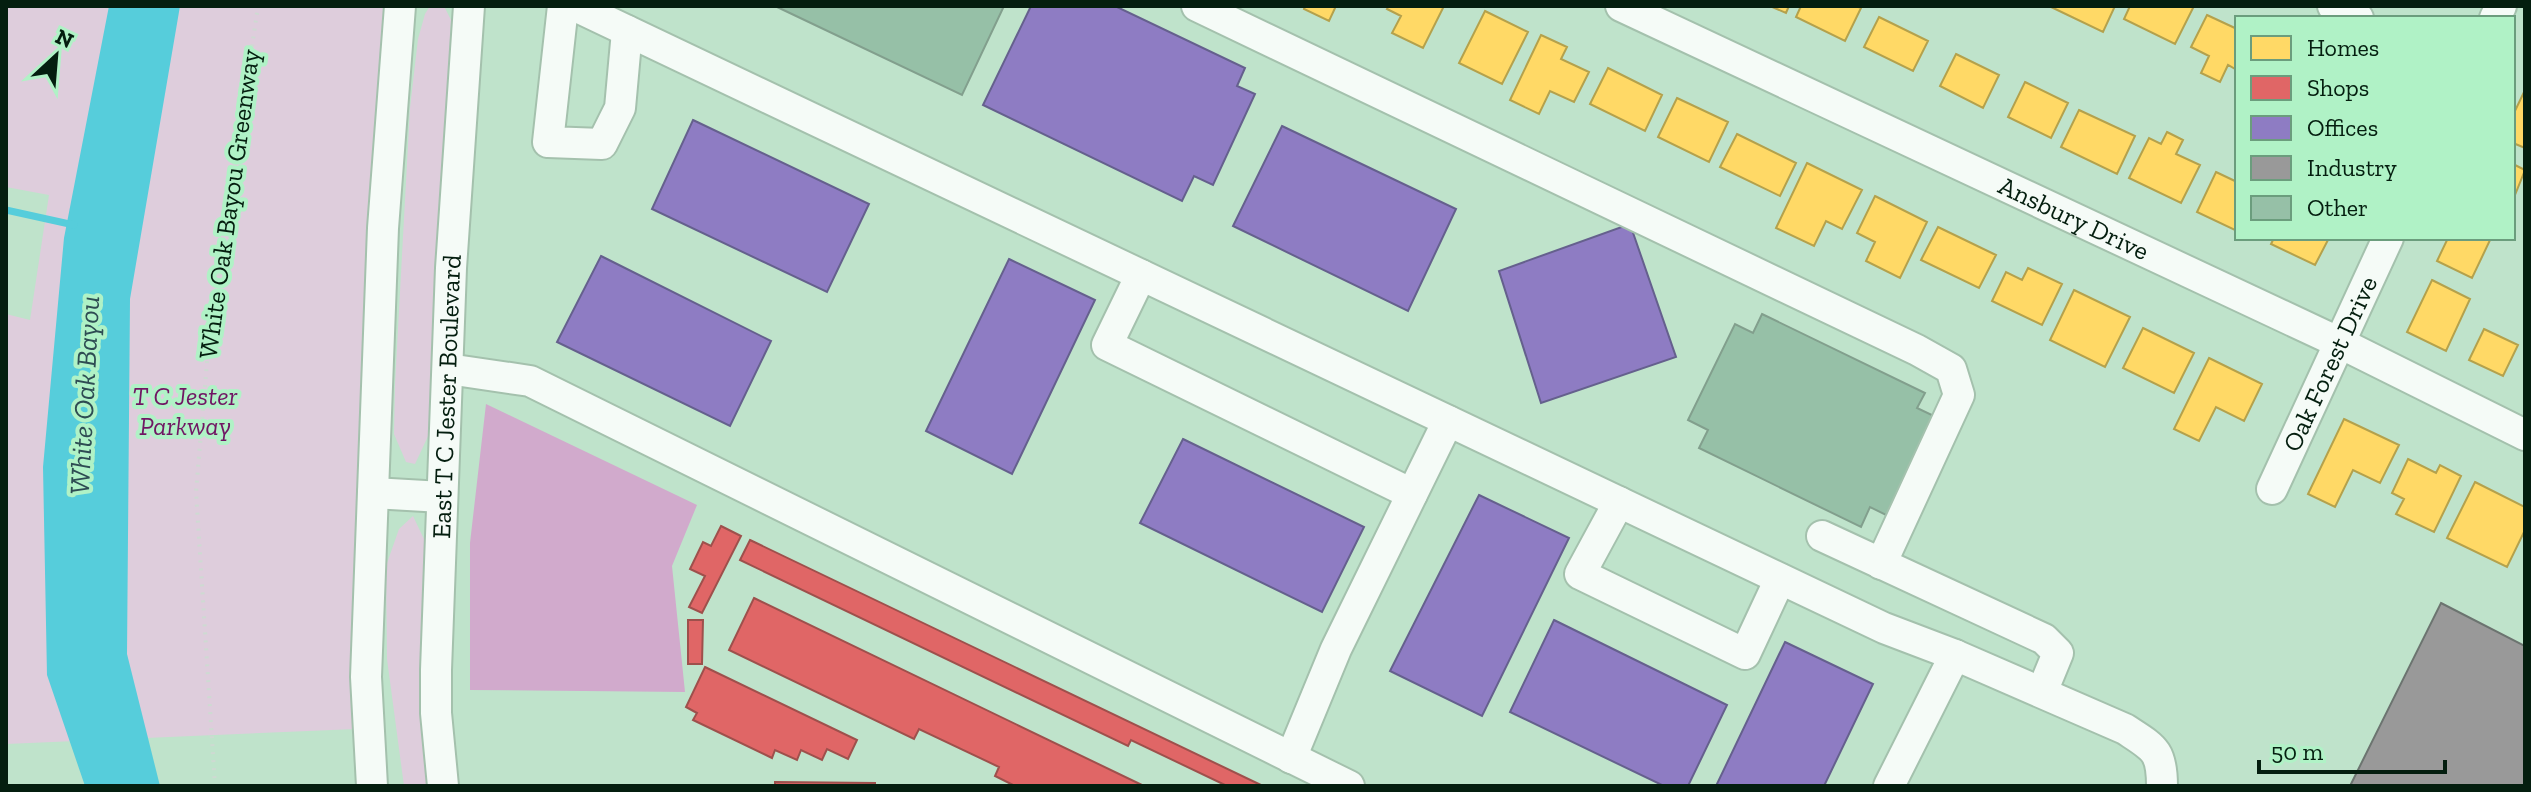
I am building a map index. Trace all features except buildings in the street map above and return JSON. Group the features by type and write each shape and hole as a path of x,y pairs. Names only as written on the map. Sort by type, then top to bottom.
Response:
{"street":[{"path":"372,786 366,677 383,228 400,6"},
{"name":"East T C Jester Boulevard","path":"443,786 436,713 436,670 456,170 469,6"},
{"path":"563,6 548,142 602,144 620,108 627,31"},
{"path":"575,6 1884,628 1955,655 2125,729 2148,744 2162,761 2162,786"},
{"path":"1197,6 1951,369 1959,395 1881,564"},
{"name":"Ansbury Drive","path":"1621,6 2338,342 2525,435"},
{"path":"2333,6 2354,16"},
{"name":"Oak Forest Drive","path":"2272,489 2387,240"},
{"path":"1141,275 1107,345 1412,494"},
{"path":"448,369 530,381 1349,786"},
{"path":"1291,758 1336,649 1448,421"},
{"path":"373,493 442,497"},
{"path":"1619,502 1580,574 1745,654 1780,579"},
{"path":"1822,536 2044,639 2058,653 2042,692"},
{"path":"1889,786 1955,655"}],"path":[{"name":"White Oak Bayou Greenway","path":"215,786 196,492 209,338 258,6"}],"green space":[{"name":"T C Jester Parkway","path":"6,6 388,6 356,729 6,744 6,314 30,320 49,195 6,187"},
{"path":"430,6 444,6 451,20 430,432 415,464 406,462 394,434 395,384 410,108 418,39"},
{"path":"413,516 432,556 429,786 404,786 387,659 386,566 399,529"}],"shaded area":[{"path":"486,404 697,505 672,566 685,692 470,690 470,543"}],"water":[{"name":"White Oak Bayou","path":"109,6 180,6 130,299 127,654 160,786 85,786 47,675 43,467 64,238"}],"waterway":[{"path":"6,210 74,225"}]}
